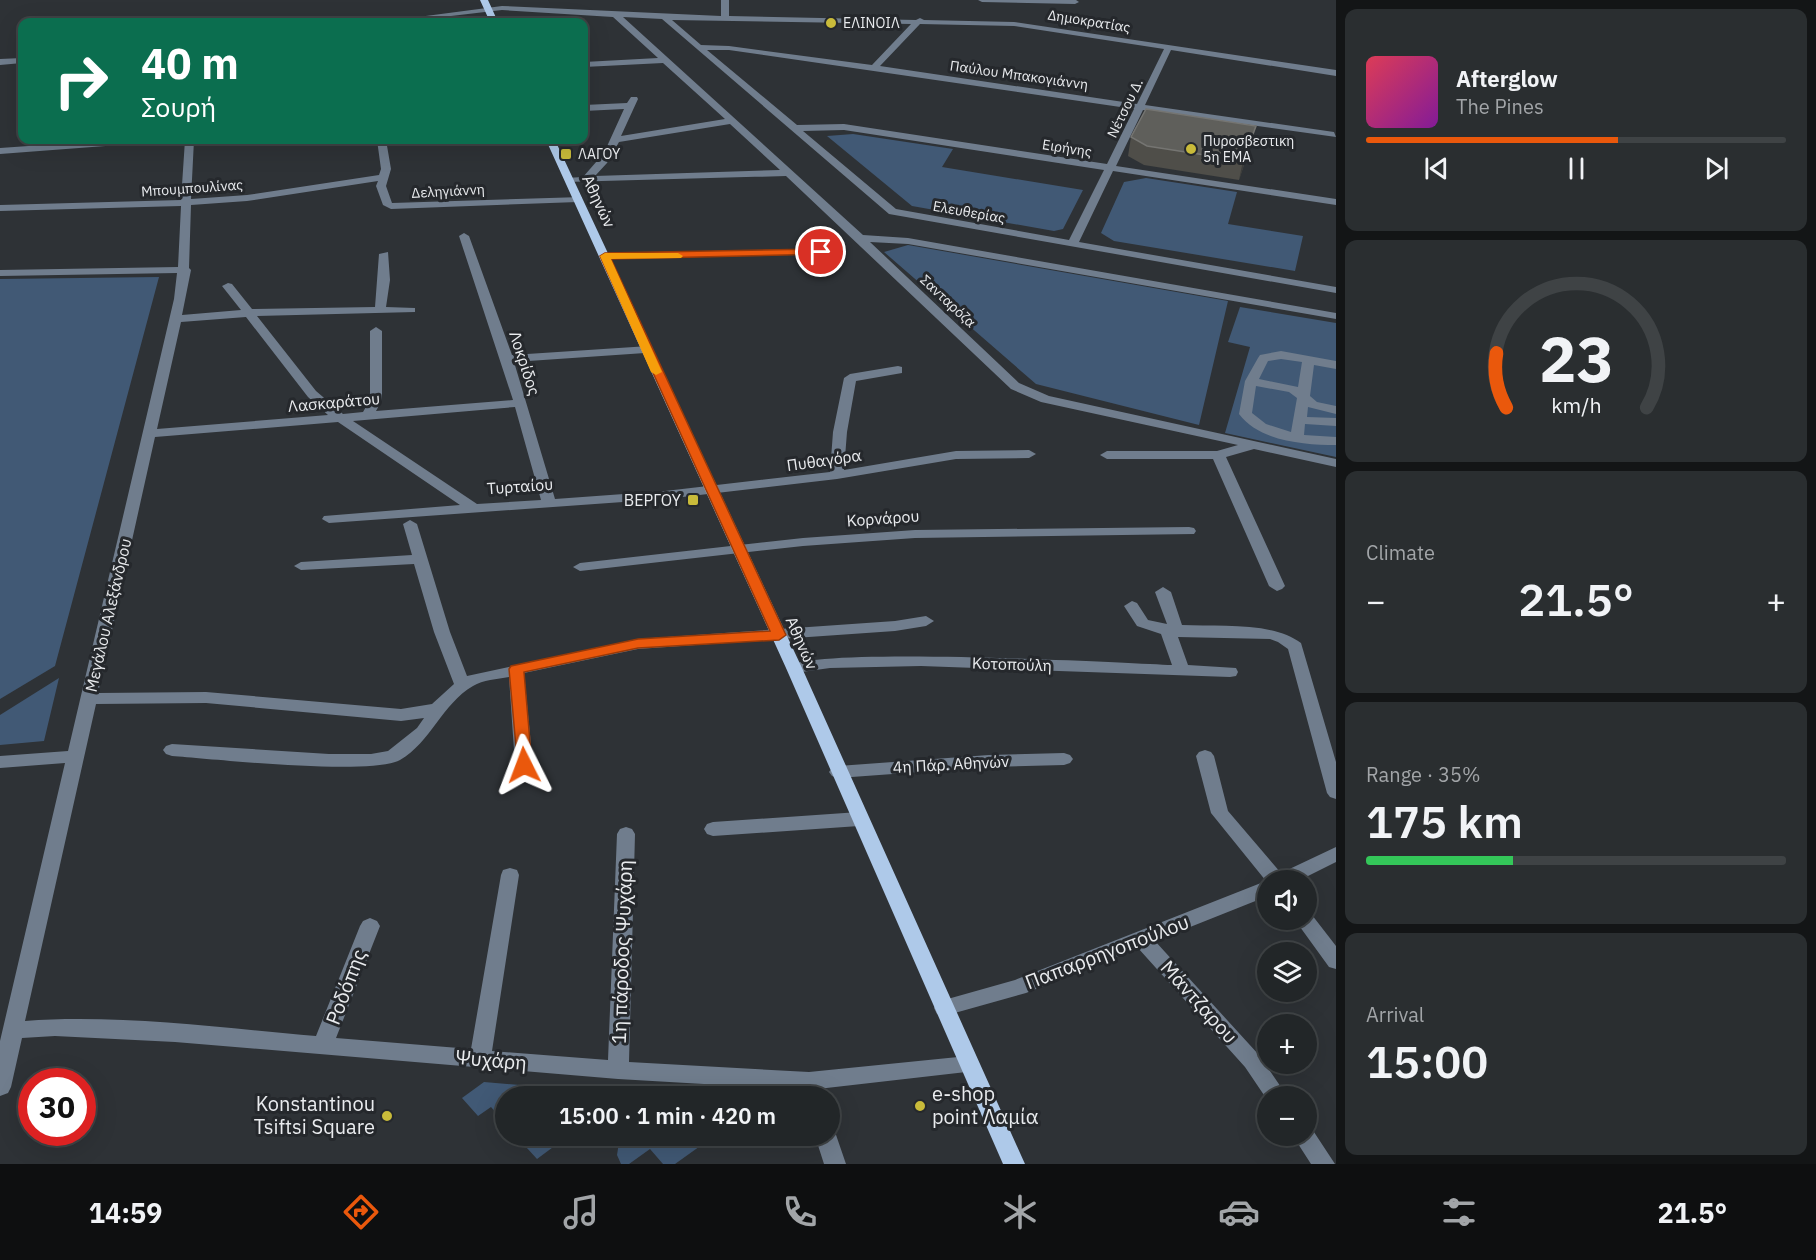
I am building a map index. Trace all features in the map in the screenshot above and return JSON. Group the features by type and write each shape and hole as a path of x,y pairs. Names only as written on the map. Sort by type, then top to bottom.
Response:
{"main road":[{"name":"Αθηνών","path":"553,144 578,180 578,199 645,349 794,668 838,772 1014,1164"}],"street":[{"path":"725,0 725,17"},
{"path":"975,16 977,0"},
{"path":"982,0 1075,2"},
{"name":"Δημοκρατίας","path":"411,18 487,7 664,17 920,20 975,16 1336,73"},
{"name":"Σανταρόζα","path":"616,15 860,238 1007,378 1027,393 1044,399 1336,463"},
{"name":"Ελευθερίας","path":"664,17 893,212 1336,290"},
{"path":"874,68 920,20"},
{"name":"Παύλου Μπακογιάννη","path":"699,47 729,48 874,68 1334,135"},
{"name":"Νέτσου Δ.","path":"1072,245 1169,47"},
{"path":"588,65 665,60"},
{"path":"0,62 18,61"},
{"path":"578,180 597,169 616,139 632,102 588,108"},
{"path":"616,139 733,121"},
{"name":"Ειρήνης","path":"793,128 844,127 1336,202"},
{"path":"0,151 92,144"},
{"name":"Μεγάλου Αλεξάνδρου","path":"0,1087 176,319 185,270 185,203 189,144"},
{"name":"Δεληγιάννη","path":"382,144 386,169 381,186 386,201 396,207 578,199"},
{"path":"578,180 789,173"},
{"name":"Μπουμπουλίνας","path":"2,210 185,203 259,197 384,177"},
{"name":"Λοκρίδος","path":"464,236 521,402 548,507"},
{"path":"860,238 908,241 1336,316"},
{"path":"605,256 821,252"},
{"path":"380,310 384,280 384,254"},
{"path":"0,273 185,270"},
{"path":"228,286 312,394 340,418 472,507"},
{"path":"176,319 247,312 411,310"},
{"path":"367,416 376,400 376,331"},
{"path":"507,359 645,349"},
{"path":"1336,365 1281,355 1264,358 1250,386 1245,414 1255,426 1296,436 1336,441"},
{"path":"1296,436 1309,360"},
{"path":"837,476 840,432 850,378 898,370"},
{"path":"1250,386 1336,410"},
{"path":"1303,399 1316,396 1336,400"},
{"name":"Λασκαράτου","path":"149,434 521,402"},
{"path":"1299,420 1336,422"},
{"path":"1107,455 1218,455 1255,445"},
{"name":"Πυθαγόρα","path":"712,490 837,476 939,457 1029,454"},
{"path":"1218,455 1277,586"},
{"name":"Τυρταίου","path":"329,519 472,507 548,507 712,490"},
{"path":"440,510 473,514 548,507"},
{"path":"410,524 442,632 462,684"},
{"name":"Κορνάρου","path":"580,567 740,549 915,534 1189,531"},
{"path":"301,567 420,559"},
{"path":"1163,592 1182,671"},
{"path":"1132,606 1142,623 1173,631 1271,634 1284,638 1295,647 1336,793"},
{"path":"172,750 329,760 371,760 393,756 423,732 441,706 462,684 516,669 638,644 895,626 926,621"},
{"name":"Κοτοπούλη","path":"794,668 830,663 921,661 1230,672"},
{"path":"516,669 524,765"},
{"path":"88,699 140,695 190,696 401,715 424,713 441,706"},
{"path":"0,762 75,756"},
{"path":"1205,756 1220,813 1268,870"},
{"name":"4η Πάρ. Αθηνών","path":"838,772 989,761 1064,759"},
{"path":"713,829 859,819"},
{"name":"1η πάροδος Ψυχάρη","path":"618,1070 626,834"},
{"path":"1304,870 1336,854"},
{"path":"480,1059 510,875"},
{"name":"Παπαρρηγοπούλου","path":"944,1008 1019,987 1257,892"},
{"name":"Ροδόπης","path":"322,1047 370,927"},
{"path":"1313,930 1336,961"},
{"name":"Μάντζαρου","path":"1141,938 1251,1061 1269,1086"},
{"name":"Ψυχάρη","path":"13,1030 55,1027 175,1033 781,1086"},
{"name":"Ψυχάρη","path":"832,1086 968,1065"},
{"path":"829,1146 835,1164"},
{"path":"1311,1146 1324,1164"}],"shaded area":[{"path":"853,134 953,149 942,167 1083,190 1063,229 1054,231 912,206 827,136"},
{"path":"1146,178 1237,192 1228,224 1303,236 1295,271 1114,241 1101,233 1124,182"},
{"path":"908,245 1228,301 1199,425 1036,384 884,252"},
{"path":"159,277 55,666 0,699 0,279"},
{"path":"1240,307 1336,323 1336,457 1225,433 1250,347 1228,342"},
{"path":"59,678 44,741 0,745 0,715"},
{"path":"484,1082 532,1086 495,1086 495,1112 491,1107 478,1116 462,1098"},
{"path":"525,1146 555,1146 537,1159"},
{"path":"618,1146 700,1146 675,1164 663,1164 650,1149 629,1164 621,1164 617,1155"}],"building":[{"path":"1146,109 1256,126 1243,161 1147,146 1131,137"}],"slow traffic":[{"path":"656,372 605,256 678,256"}],"place":[{"name":"ΕΛΙΝΟΙΛ","path":"831,23"},
{"name":"Πυροσβεστικη 5η ΕΜΑ","path":"1191,149"},
{"name":"ΛΑΓΟΥ","path":"566,154"},
{"name":"ΒΕΡΓΟΥ","path":"693,500"},
{"name":"e-shop point Λαμία","path":"920,1106"},
{"name":"Konstantinou Tsiftsi Square","path":"387,1116"}],"route":[{"path":"524,765 516,669 638,644 678,639 779,635 645,349 605,256 710,256 821,252"}]}
